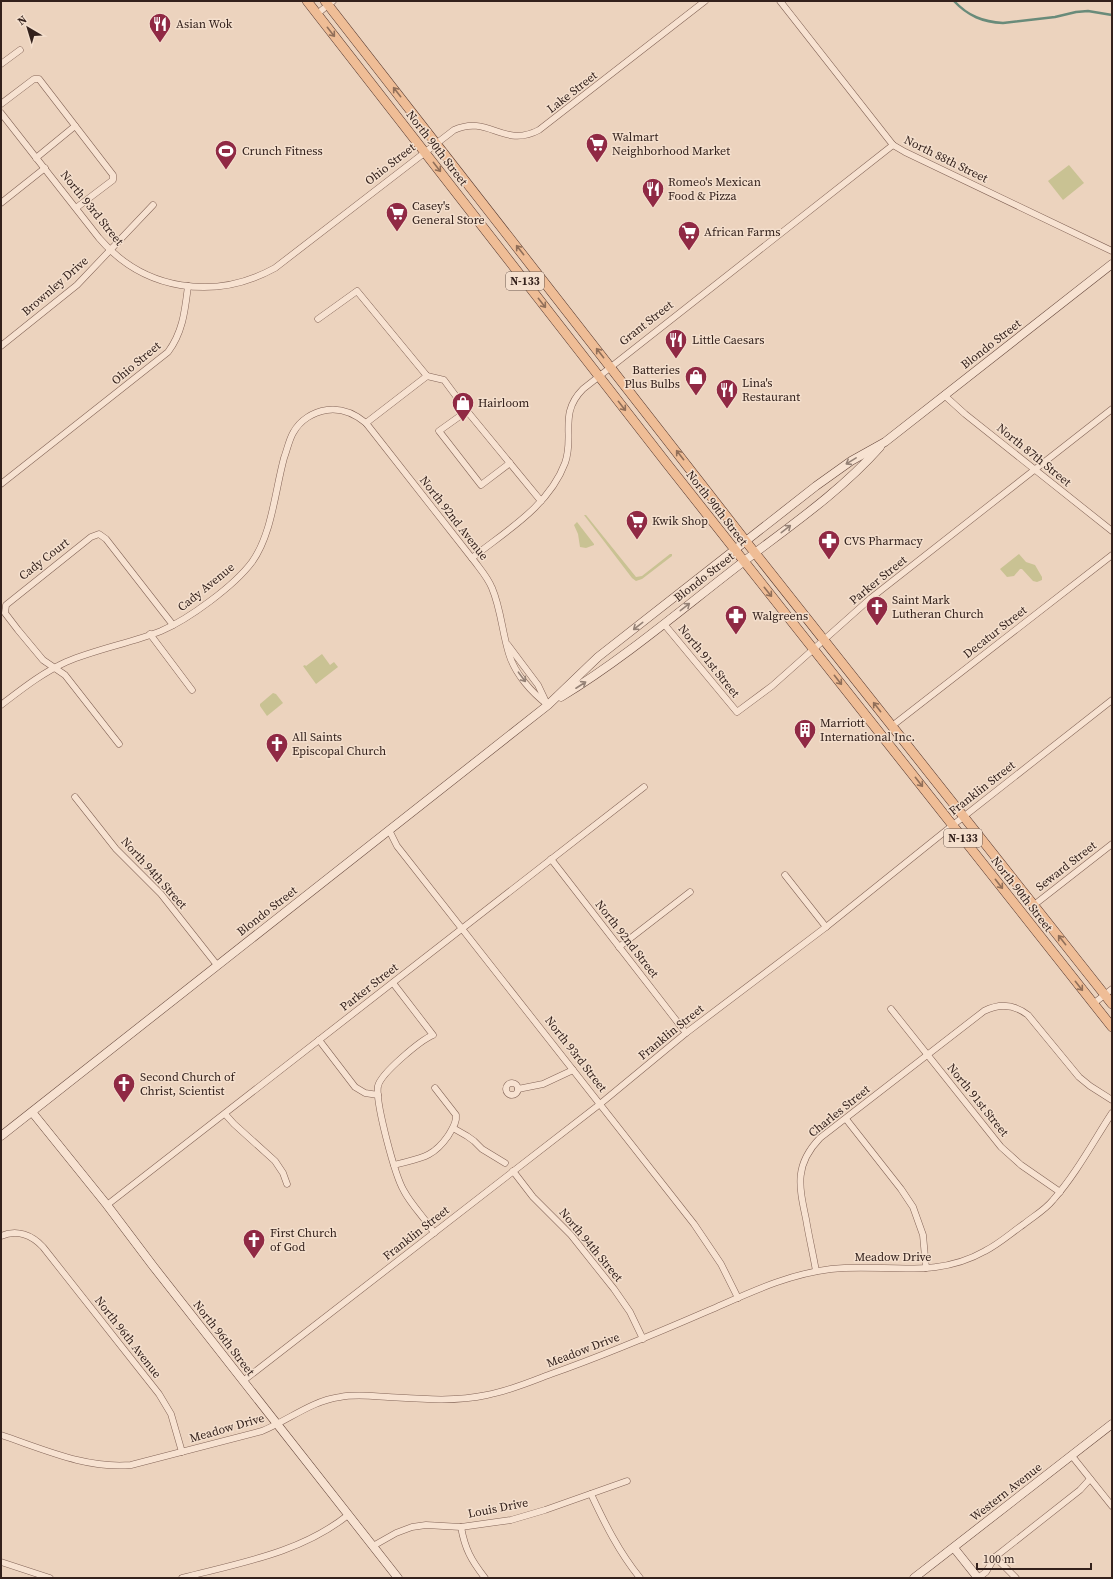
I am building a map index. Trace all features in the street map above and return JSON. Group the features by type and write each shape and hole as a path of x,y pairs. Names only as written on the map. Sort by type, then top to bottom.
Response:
{"main road":[{"name":"North 90th Street","path":"307,1 598,375 1112,1028"},
{"name":"North 90th Street","path":"328,2 755,553 1034,905 1108,992 1112,1004"},
{"name":"Blondo Street","path":"1,1136 548,705 598,657 747,542 837,470 885,442 1112,264"},
{"name":"Blondo Street","path":"548,705 583,684 613,662 755,553 844,482 865,464 885,442"},
{"name":"North 96th Street","path":"32,1112 107,1205 153,1266 398,1578"},
{"name":"Western Avenue","path":"914,1578 1112,1424"},
{"path":"954,1548 978,1578"}],"street":[{"name":"Lake Street","path":"436,143 454,130 469,125 482,126 502,134 514,136 528,135 539,130 705,1"},
{"name":"North 88th Street","path":"780,1 893,145 1112,251"},
{"path":"316,14 328,2"},
{"path":"1,64 20,50"},
{"path":"1,104 34,79 39,79 113,176 113,180 76,208"},
{"name":"North 93rd Street","path":"1,113 110,250 130,266 152,278 188,286"},
{"path":"36,158 75,126"},
{"name":"Ohio Street","path":"1,484 168,352 181,330 188,286 217,287 238,283 266,273 275,268 436,143"},
{"name":"Grant Street","path":"472,558 527,514 541,501 555,483 565,462 568,448 568,416 572,403 580,391 598,375 893,145"},
{"path":"1,202 45,168"},
{"name":"Brownley Drive","path":"1,346 70,291 154,205"},
{"path":"318,319 357,292 427,376 444,380 467,411 541,501"},
{"path":"363,421 427,376"},
{"name":"North 87th Street","path":"944,395 965,414 1112,531"},
{"name":"Parker Street","path":"737,712 772,686 872,598 1112,409"},
{"name":"Cady Avenue","path":"1,705 27,685 54,668 79,657 150,634 182,621 232,583 254,558 266,531 287,446 292,433 298,425 309,416 318,412 330,410 346,412 363,421"},
{"path":"467,411 439,431 481,485 510,463"},
{"name":"North 92nd Avenue","path":"363,421 489,580 493,588 506,642 538,685 548,705"},
{"name":"Cady Court","path":"54,668 43,660 18,630 6,613 6,605 91,537 99,534 106,538 173,625"},
{"name":"Decatur Street","path":"892,726 1112,555"},
{"name":"North 91st Street","path":"664,624 737,712"},
{"path":"150,634 192,690"},
{"path":"54,668 65,675 119,744"},
{"name":"Franklin Street","path":"243,1381 600,1104 686,1033 826,927 963,816 1112,700"},
{"name":"Parker Street","path":"107,1205 644,787"},
{"name":"North 94th Street","path":"74,797 116,849 161,894 217,965"},
{"name":"North 93rd Street","path":"390,830 397,846 574,1070 707,1242 721,1264 738,1298"},
{"name":"Seward Street","path":"1034,905 1112,844"},
{"name":"North 92nd Street","path":"551,859 686,1033"},
{"path":"785,875 826,927"},
{"path":"620,947 690,892"},
{"path":"393,983 433,1035 396,1063 384,1075 378,1086 378,1102 398,1180 403,1190 434,1233"},
{"path":"1093,1004 1108,992"},
{"name":"Charles Street","path":"816,1271 800,1190 800,1175 804,1158 812,1146 982,1012 999,1006 1008,1006 1028,1015 1079,1077 1112,1100"},
{"name":"North 91st Street","path":"891,1009 1001,1147 1021,1165 1060,1192"},
{"path":"319,1040 355,1087 365,1093 378,1095"},
{"path":"518,1089 543,1084 574,1070"},
{"path":"394,1165 433,1153 442,1145 453,1128 456,1115 435,1088"},
{"name":"Meadow Drive","path":"1,1435 76,1460 100,1465 131,1465 262,1431 278,1424 313,1404 342,1396 363,1395 444,1400 489,1395 584,1362 643,1339 781,1280 816,1271 853,1267 944,1267 985,1251 1047,1207 1060,1192 1112,1113"},
{"path":"225,1114 275,1161 283,1173 287,1184"},
{"path":"846,1119 901,1189 913,1207 923,1235 926,1268"},
{"path":"453,1128 474,1141 482,1149 505,1163"},
{"name":"North 94th Street","path":"513,1171 533,1196 572,1235 614,1289 630,1312 643,1339"},
{"name":"North 96th Avenue","path":"1,1236 11,1233 19,1233 31,1237 40,1244 159,1394 171,1414 182,1452"},
{"path":"1072,1456 1112,1506"},
{"path":"978,1578 986,1572 995,1557 1080,1490 1090,1479"},
{"name":"Louis Drive","path":"373,1546 396,1533 412,1527 461,1526 511,1520 545,1510 627,1481"},
{"path":"591,1494 612,1538 626,1561 640,1578"},
{"path":"182,1578 290,1548 318,1535 348,1515"},
{"path":"461,1526 465,1547 469,1557 485,1578"},
{"path":"995,1557 1016,1578"},
{"path":"1,1562 50,1578"}],"shaded area":[{"path":"1069,165 1084,183 1063,200 1048,181"},
{"path":"584,515 586,515 636,577 642,576 670,554 672,554 672,556 642,579 636,581 632,578"},
{"path":"577,522 594,545 586,548 580,547 578,534 574,525"},
{"path":"1019,554 1026,562 1035,565 1042,577 1042,580 1037,582 1033,581 1022,569 1020,569 1014,576 1007,577 1000,569"},
{"path":"322,654 330,665 334,662 338,667 316,684 303,666 306,666"},
{"path":"273,693 276,694 283,703 267,716 260,704"}],"waterway":[{"path":"954,1 965,11 982,20 1003,23 1055,17 1088,11 1112,15"}],"place":[{"name":"Asian Wok","path":"160,44"},
{"name":"Walmart Neighborhood Market","path":"597,164"},
{"name":"Crunch Fitness","path":"226,170"},
{"name":"Romeo's Mexican Food & Pizza","path":"653,208"},
{"name":"Casey's General Store","path":"397,232"},
{"name":"African Farms","path":"689,252"},
{"name":"Little Caesars","path":"676,360"},
{"name":"Batteries Plus Bulbs","path":"696,396"},
{"name":"Lina's Restaurant","path":"727,410"},
{"name":"Hairloom","path":"463,422"},
{"name":"Kwik Shop","path":"637,540"},
{"name":"CVS Pharmacy","path":"829,560"},
{"name":"Saint Mark Lutheran Church","path":"877,626"},
{"name":"Walgreens","path":"736,636"},
{"name":"Marriott International Inc.","path":"805,750"},
{"name":"All Saints Episcopal Church","path":"277,764"},
{"name":"Second Church of Christ, Scientist","path":"124,1104"},
{"name":"First Church of God","path":"254,1260"}]}
